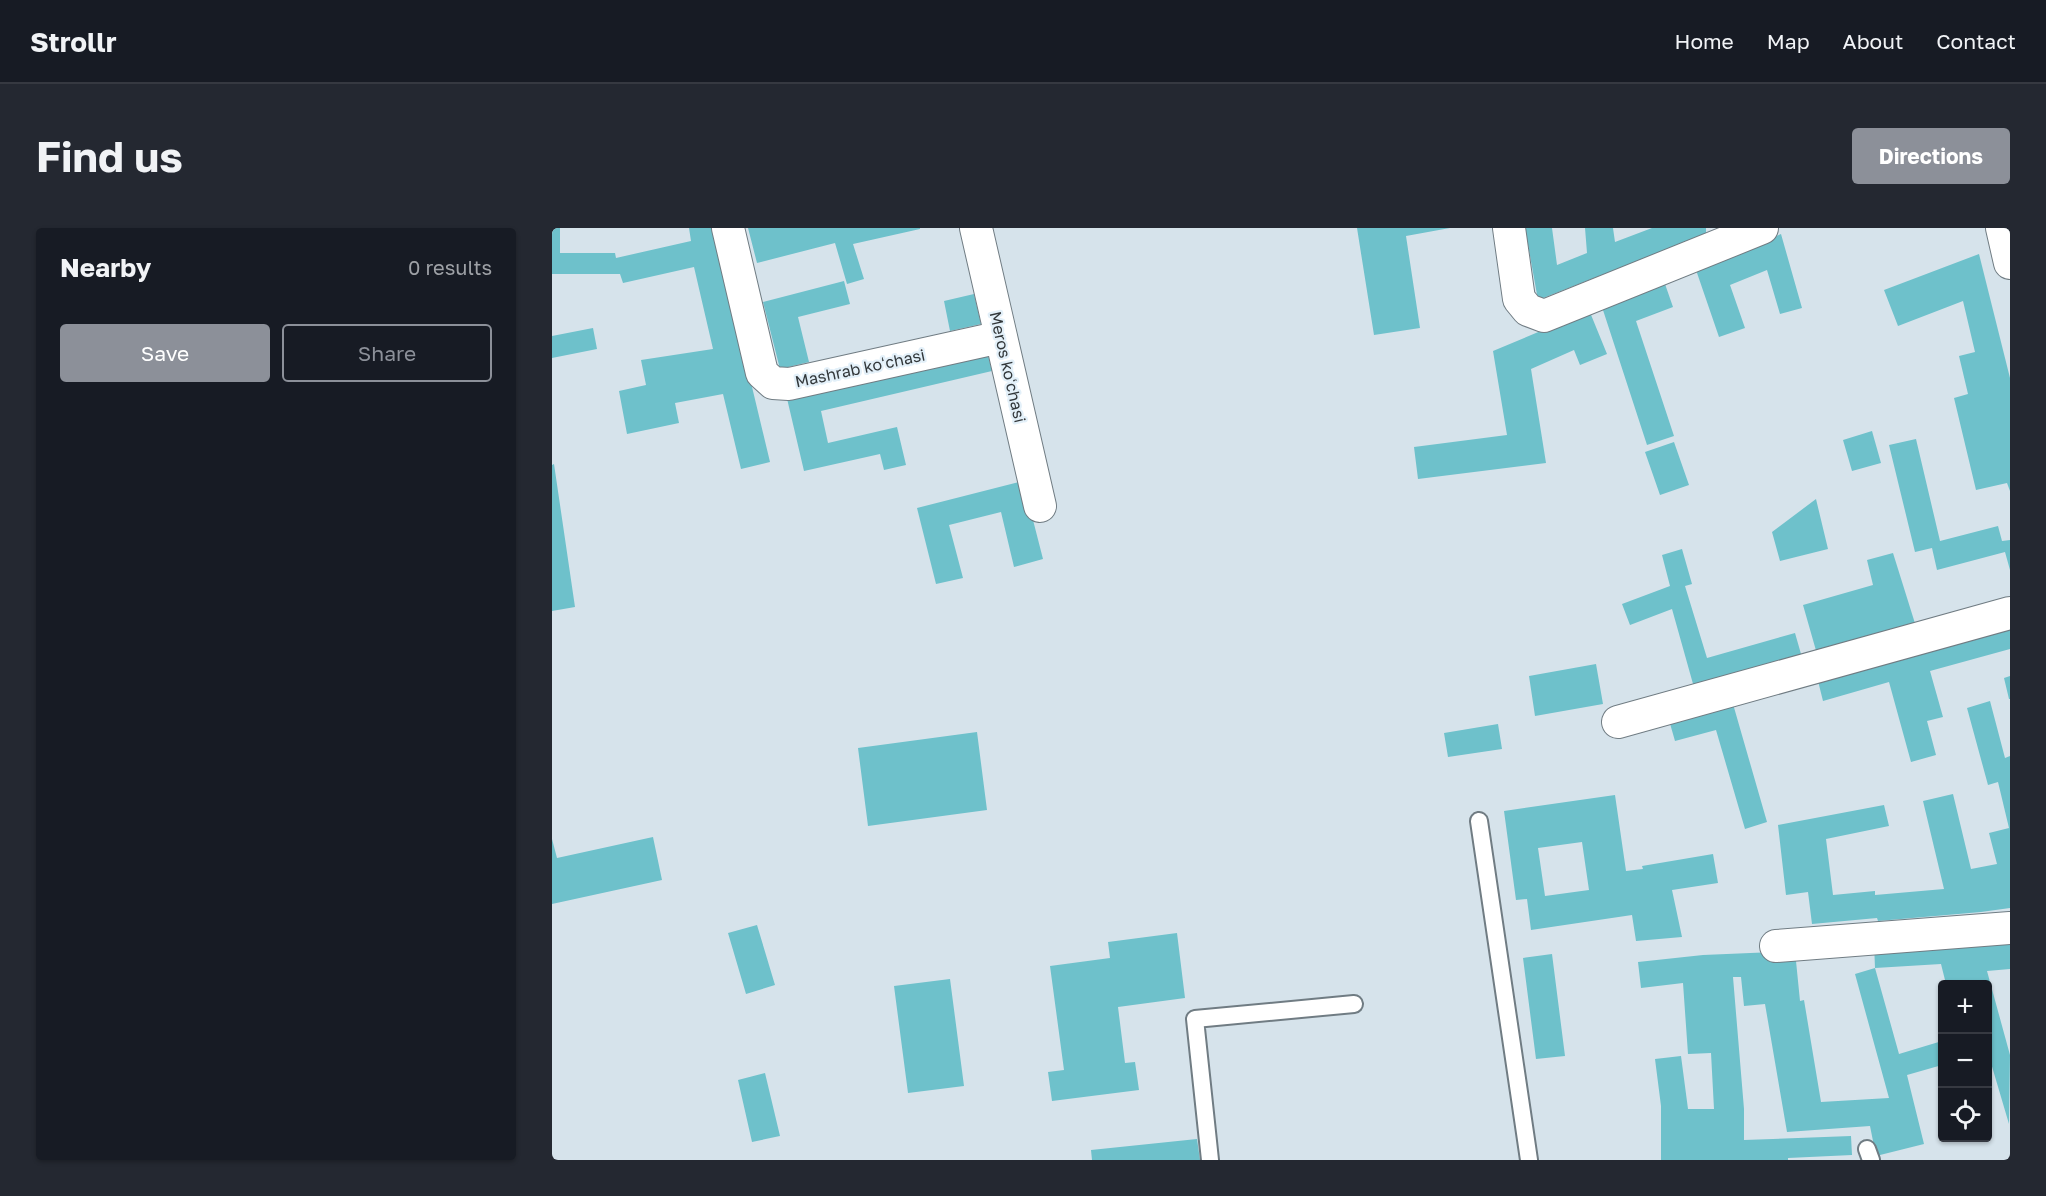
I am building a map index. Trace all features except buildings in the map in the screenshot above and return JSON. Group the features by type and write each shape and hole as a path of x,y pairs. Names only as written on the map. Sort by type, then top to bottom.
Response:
{"street":[{"name":"Mashrab koʻchasi","path":"728,228 762,373 772,382 789,384 1001,337"},
{"name":"Meros koʻchasi","path":"976,228 1040,506"},
{"path":"1509,228 1519,299 1528,310 1544,316 1747,231"},
{"path":"2002,228 2010,263"},
{"path":"1618,722 2010,612"},
{"path":"1776,946 2010,928"}],"lane":[{"path":"1479,821 1529,1160"},
{"path":"1210,1160 1195,1019 1354,1004"}]}
